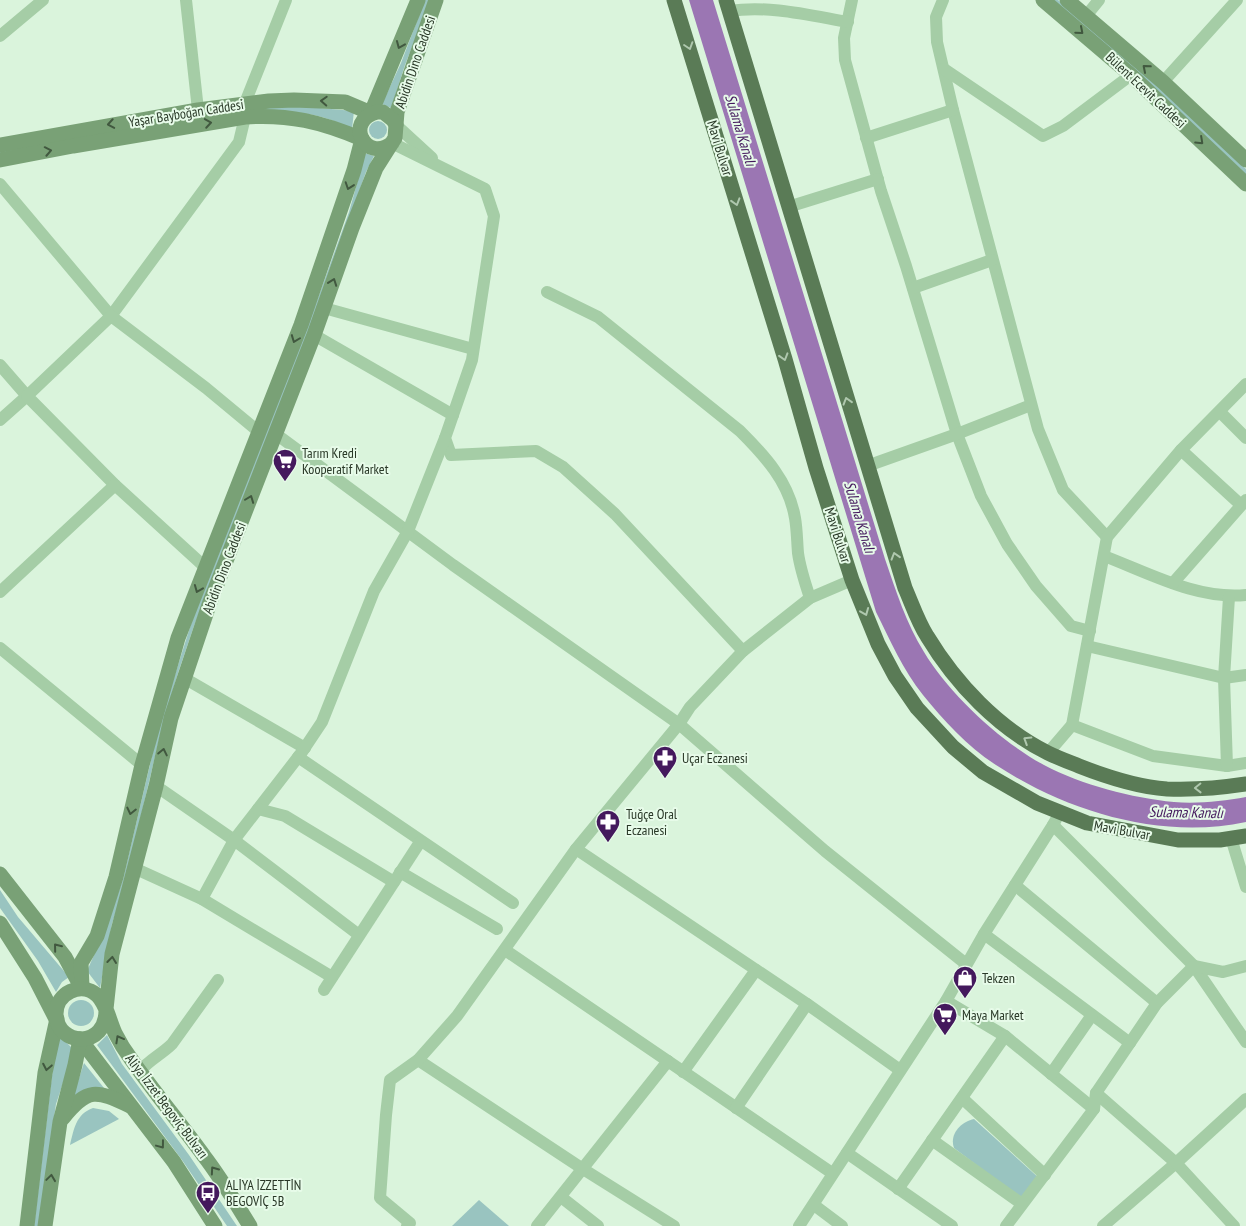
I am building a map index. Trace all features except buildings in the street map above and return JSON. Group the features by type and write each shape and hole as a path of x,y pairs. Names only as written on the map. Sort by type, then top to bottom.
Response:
{"main road":[{"name":"Abidin Dino Caddesi","path":"370,113 418,0"},
{"name":"Abidin Dino Caddesi","path":"396,125 397,112 436,0"},
{"name":"Mavi Bulvar","path":"674,0 782,350 816,468 852,580 878,644 895,676 917,708 953,747 983,772 1037,803 1056,819 1178,840 1239,837"},
{"name":"Bülent Ecevit Caddesi","path":"1042,0 1131,75 1246,184"},
{"name":"Bülent Ecevit Caddesi","path":"1067,0 1162,82 1246,160"},
{"path":"728,6 905,588 926,635 949,670 1006,727 1048,753 1104,776 1167,789 1221,788 1246,784"},
{"name":"Yaşar Bayboğan Caddesi","path":"0,160 294,100 345,102 370,113"},
{"name":"Yaşar Bayboğan Caddesi","path":"0,145 198,110 245,110 261,116 296,118 332,126 362,139"},
{"path":"383,112 396,125 395,138 387,146 376,149 370,147 362,139 360,128 365,117 370,113 383,112"},
{"name":"Abidin Dino Caddesi","path":"82,988 81,963 97,936 113,885 142,765 178,638 304,317 354,170 362,139"},
{"name":"Abidin Dino Caddesi","path":"106,1009 112,954 156,786 171,718 184,678 210,602 314,335 376,168 392,143"},
{"path":"0,874 65,957 82,988"},
{"path":"0,923 35,978 57,1019 60,1027 65,1034 80,1039 98,1033 104,1026 106,1009 95,994 82,988 75,989 62,998 57,1005 57,1019 45,1073 27,1226"},
{"name":"Aliya İzzet Begoviç Bulvarı","path":"106,1009 115,1032 129,1057 204,1156 250,1226"},
{"path":"45,1226 60,1122 80,1039"},
{"name":"Aliya İzzet Begoviç Bulvarı","path":"80,1039 174,1162 216,1226"},
{"path":"60,1122 76,1102 92,1093 109,1096 132,1106"}],"street":[{"path":"0,36 43,0"},
{"path":"186,0 198,110"},
{"path":"0,420 111,316 239,142 245,110 286,0"},
{"path":"852,0 844,38 845,60 878,179 957,434 981,496 1007,544 1036,586 1071,626 1090,631"},
{"path":"943,0 936,17 937,42 992,260 1038,429 1063,490 1107,537"},
{"path":"1086,16 1099,0"},
{"path":"1162,82 1237,0"},
{"path":"728,6 755,8 768,4 848,22"},
{"path":"944,69 1043,136 1063,126 1131,75"},
{"path":"866,138 953,110"},
{"path":"396,125 443,168"},
{"path":"202,899 234,840 322,722 374,591 408,530 445,438 472,360 494,216 485,189 392,143"},
{"path":"788,207 878,179"},
{"path":"0,184 111,316 206,388 259,432"},
{"path":"913,288 992,260"},
{"path":"547,292 598,316 740,431 760,451 781,480 791,500 796,519 800,567 810,598"},
{"path":"324,308 473,349"},
{"path":"314,335 453,415"},
{"path":"0,365 27,396 115,486 206,568"},
{"path":"1048,753 1072,725 1107,537 1181,450 1246,384"},
{"path":"867,466 1031,405"},
{"path":"1220,412 1246,438"},
{"path":"276,434 679,724 825,851 966,964"},
{"path":"445,438 451,455 536,451 563,467 614,514 743,651"},
{"path":"1173,583 1244,503 1181,450"},
{"path":"0,592 115,486"},
{"path":"1104,556 1173,583 1229,597 1246,595"},
{"path":"410,1225 380,1198 390,1080 418,1060 457,1016 576,849 679,724 690,707 743,651 810,598 852,580"},
{"path":"1227,766 1224,678 1229,597"},
{"path":"1087,646 1224,678 1246,675"},
{"path":"0,648 142,765"},
{"path":"184,678 301,752 420,842 513,904"},
{"path":"1072,725 1153,756 1227,766 1246,763"},
{"path":"156,786 234,840 359,935"},
{"path":"258,810 286,816 397,877 497,928"},
{"path":"799,1226 814,1206 832,1173 848,1153 946,1001 984,934 1056,819 1194,966 1246,1042"},
{"path":"1239,837 1246,887"},
{"path":"324,990 420,842"},
{"path":"576,849 807,1004 900,1070"},
{"path":"134,868 202,899 332,977"},
{"path":"1015,885 1157,1003"},
{"path":"984,934 1130,1043"},
{"path":"505,950 832,1173"},
{"path":"1194,966 1223,972 1246,966"},
{"path":"1006,1226 1094,1109 1096,1093 1157,1003 1194,966"},
{"path":"683,1072 756,970"},
{"path":"140,1071 145,1064 172,1044 218,980"},
{"path":"946,1001 1004,1036 1094,1109"},
{"path":"736,1108 807,1004"},
{"path":"1051,1074 1092,1015"},
{"path":"898,1190 1004,1036"},
{"path":"418,1060 583,1169 674,1226"},
{"path":"537,1226 668,1061"},
{"path":"1096,1093 1176,1164 1234,1226"},
{"path":"962,1098 1045,1175"},
{"path":"1103,1226 1176,1164 1246,1099"},
{"path":"932,1140 1022,1204"},
{"path":"848,1153 898,1190 952,1226"},
{"path":"561,1197 598,1226"},
{"path":"814,1206 842,1226"}],"shaded area":[{"path":"425,0 430,0 391,108 382,104 401,63"},
{"path":"1051,0 1058,0 1144,73 1246,169 1246,176"},
{"path":"297,106 354,111 352,129 319,116 262,111 0,153 0,151 262,107"},
{"path":"378,121 384,124 387,130 384,136 378,139 372,136 369,130 372,124"},
{"path":"364,153 374,156 366,172 322,296 194,626 179,670 163,723 126,879 112,924 100,988 87,971 108,923 123,879 160,722 191,624 319,295 349,212"},
{"path":"0,890 18,917 69,977 62,982 56,992 38,961 0,908"},
{"path":"81,1000 91,1003 94,1013 91,1023 81,1026 71,1023 68,1013 71,1003"},
{"path":"107,1035 122,1064 189,1155 237,1226 227,1226 182,1160 97,1045"},
{"path":"60,1036 74,1050 56,1104 39,1222 38,1226 34,1226 53,1067"},
{"path":"84,1063 104,1088 73,1096"},
{"path":"93,1108 109,1111 119,1119 70,1145 79,1118"},
{"path":"974,1119 1040,1179 1024,1201 954,1148 953,1138 957,1129"},
{"path":"479,1200 509,1226 452,1226"}],"water":[{"name":"Sulama Kanalı","path":"689,0 713,0 885,559 902,607 924,652 947,684 977,716 1011,744 1044,765 1074,779 1108,790 1158,800 1183,803 1246,797 1246,822 1214,827 1181,827 1149,824 1116,818 1053,796 1024,782 996,765 966,742 931,705 909,675 876,612"}],"place":[{"name":"Tarım Kredi Kooperatif Market","path":"285,482"},
{"name":"Uçar Eczanesi","path":"665,779"},
{"name":"Tuğçe Oral Eczanesi","path":"608,843"},
{"name":"Tekzen","path":"965,999"},
{"name":"Maya Market","path":"945,1036"},
{"name":"ALİYA İZZETTİN BEGOVİÇ 5B","path":"208,1214"}]}
